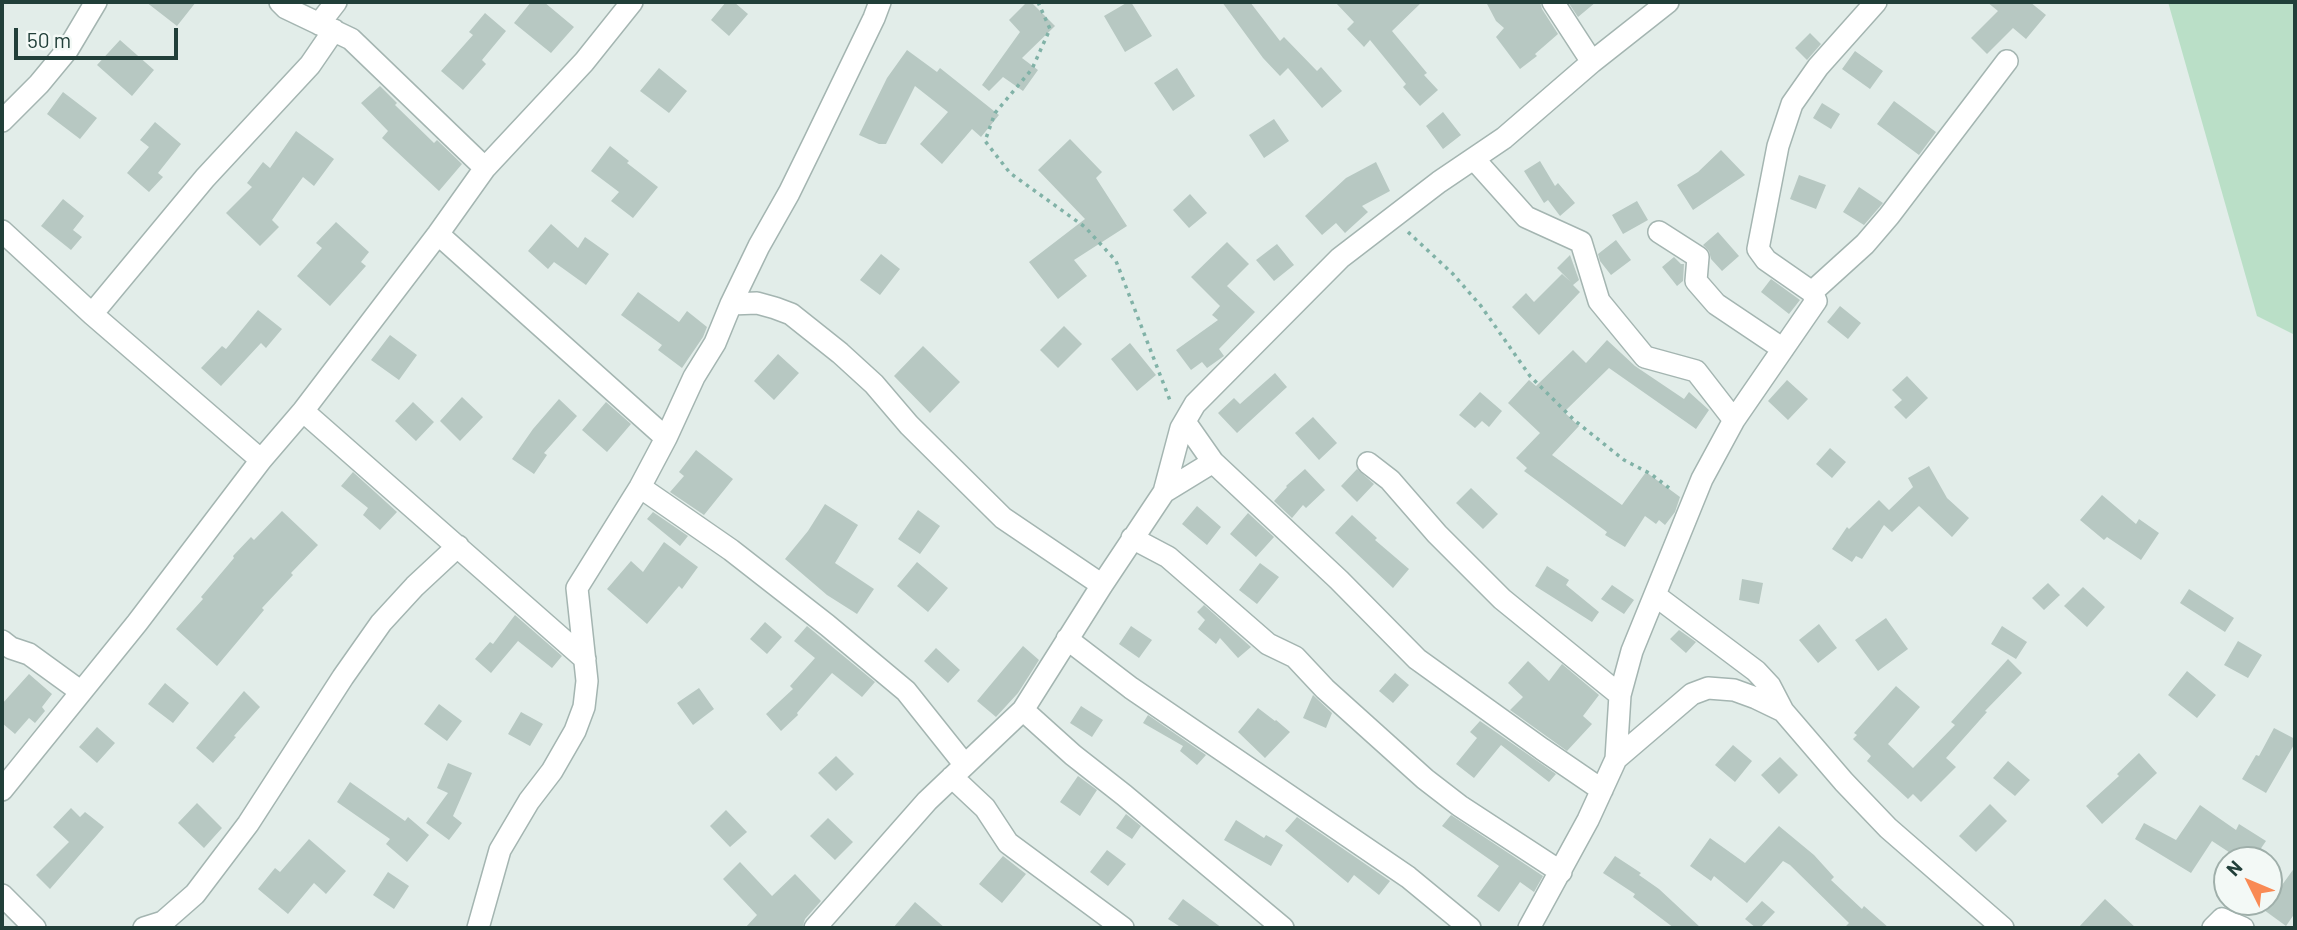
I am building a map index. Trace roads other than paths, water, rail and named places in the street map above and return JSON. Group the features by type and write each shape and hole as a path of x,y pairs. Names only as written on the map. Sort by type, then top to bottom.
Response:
{"street":[{"path":"2,121 39,84 68,49 96,2"},
{"path":"279,2 286,8 351,39 485,168"},
{"path":"92,314 205,178 310,65 336,2"},
{"path":"2,790 137,623 261,460 303,411 485,168 584,62 632,2"},
{"path":"478,928 500,850 529,801 552,771 575,731 584,707 587,681 577,588 640,487 666,438 694,377 715,343 731,304 815,140 880,2"},
{"path":"1553,2 1592,62"},
{"path":"815,928 927,801 1024,710 1067,639 1164,492 1183,425 1195,404 1340,258 1439,182 1504,138 1592,62 1668,2"},
{"path":"1529,928 1561,872 1616,759 1620,695 1638,633 1656,596 1702,479 1734,420 1816,301 1812,292 1766,260 1758,249 1778,146 1792,104 1818,67 1877,2"},
{"path":"1812,292 1865,244 1889,216 2007,61"},
{"path":"1474,159 1526,217 1581,242 1599,301 1645,357 1696,370 1734,420"},
{"path":"2,231 92,314 261,460"},
{"path":"1659,232 1698,257 1696,281 1716,304 1783,349"},
{"path":"438,234 666,438"},
{"path":"731,304 757,303 791,314 874,384 955,473 1003,518 1102,585"},
{"path":"303,411 585,659"},
{"path":"1183,425 1213,462 1339,580 1417,659 1602,790"},
{"path":"1164,492 1213,462"},
{"path":"1368,463 1390,480 1437,534 1503,599 1620,695"},
{"path":"640,487 732,550 906,691 1008,843 1123,928"},
{"path":"1132,538 1168,557 1268,645 1295,657 1325,689 1424,779 1460,806 1561,872"},
{"path":"144,928 163,922 195,894 248,824 381,623 415,586 458,546"},
{"path":"1656,596 1756,671 1770,686 1783,711 1888,828 2003,928"},
{"path":"1067,639 1131,688 1396,869 1470,928"},
{"path":"2,640 11,648 29,654 80,691"},
{"path":"1616,759 1692,694 1708,688 1734,690 1783,711"},
{"path":"1024,710 1073,755 1283,928"},
{"path":"2,895 35,928"},
{"path":"2213,928 2222,919 2243,928"}]}
